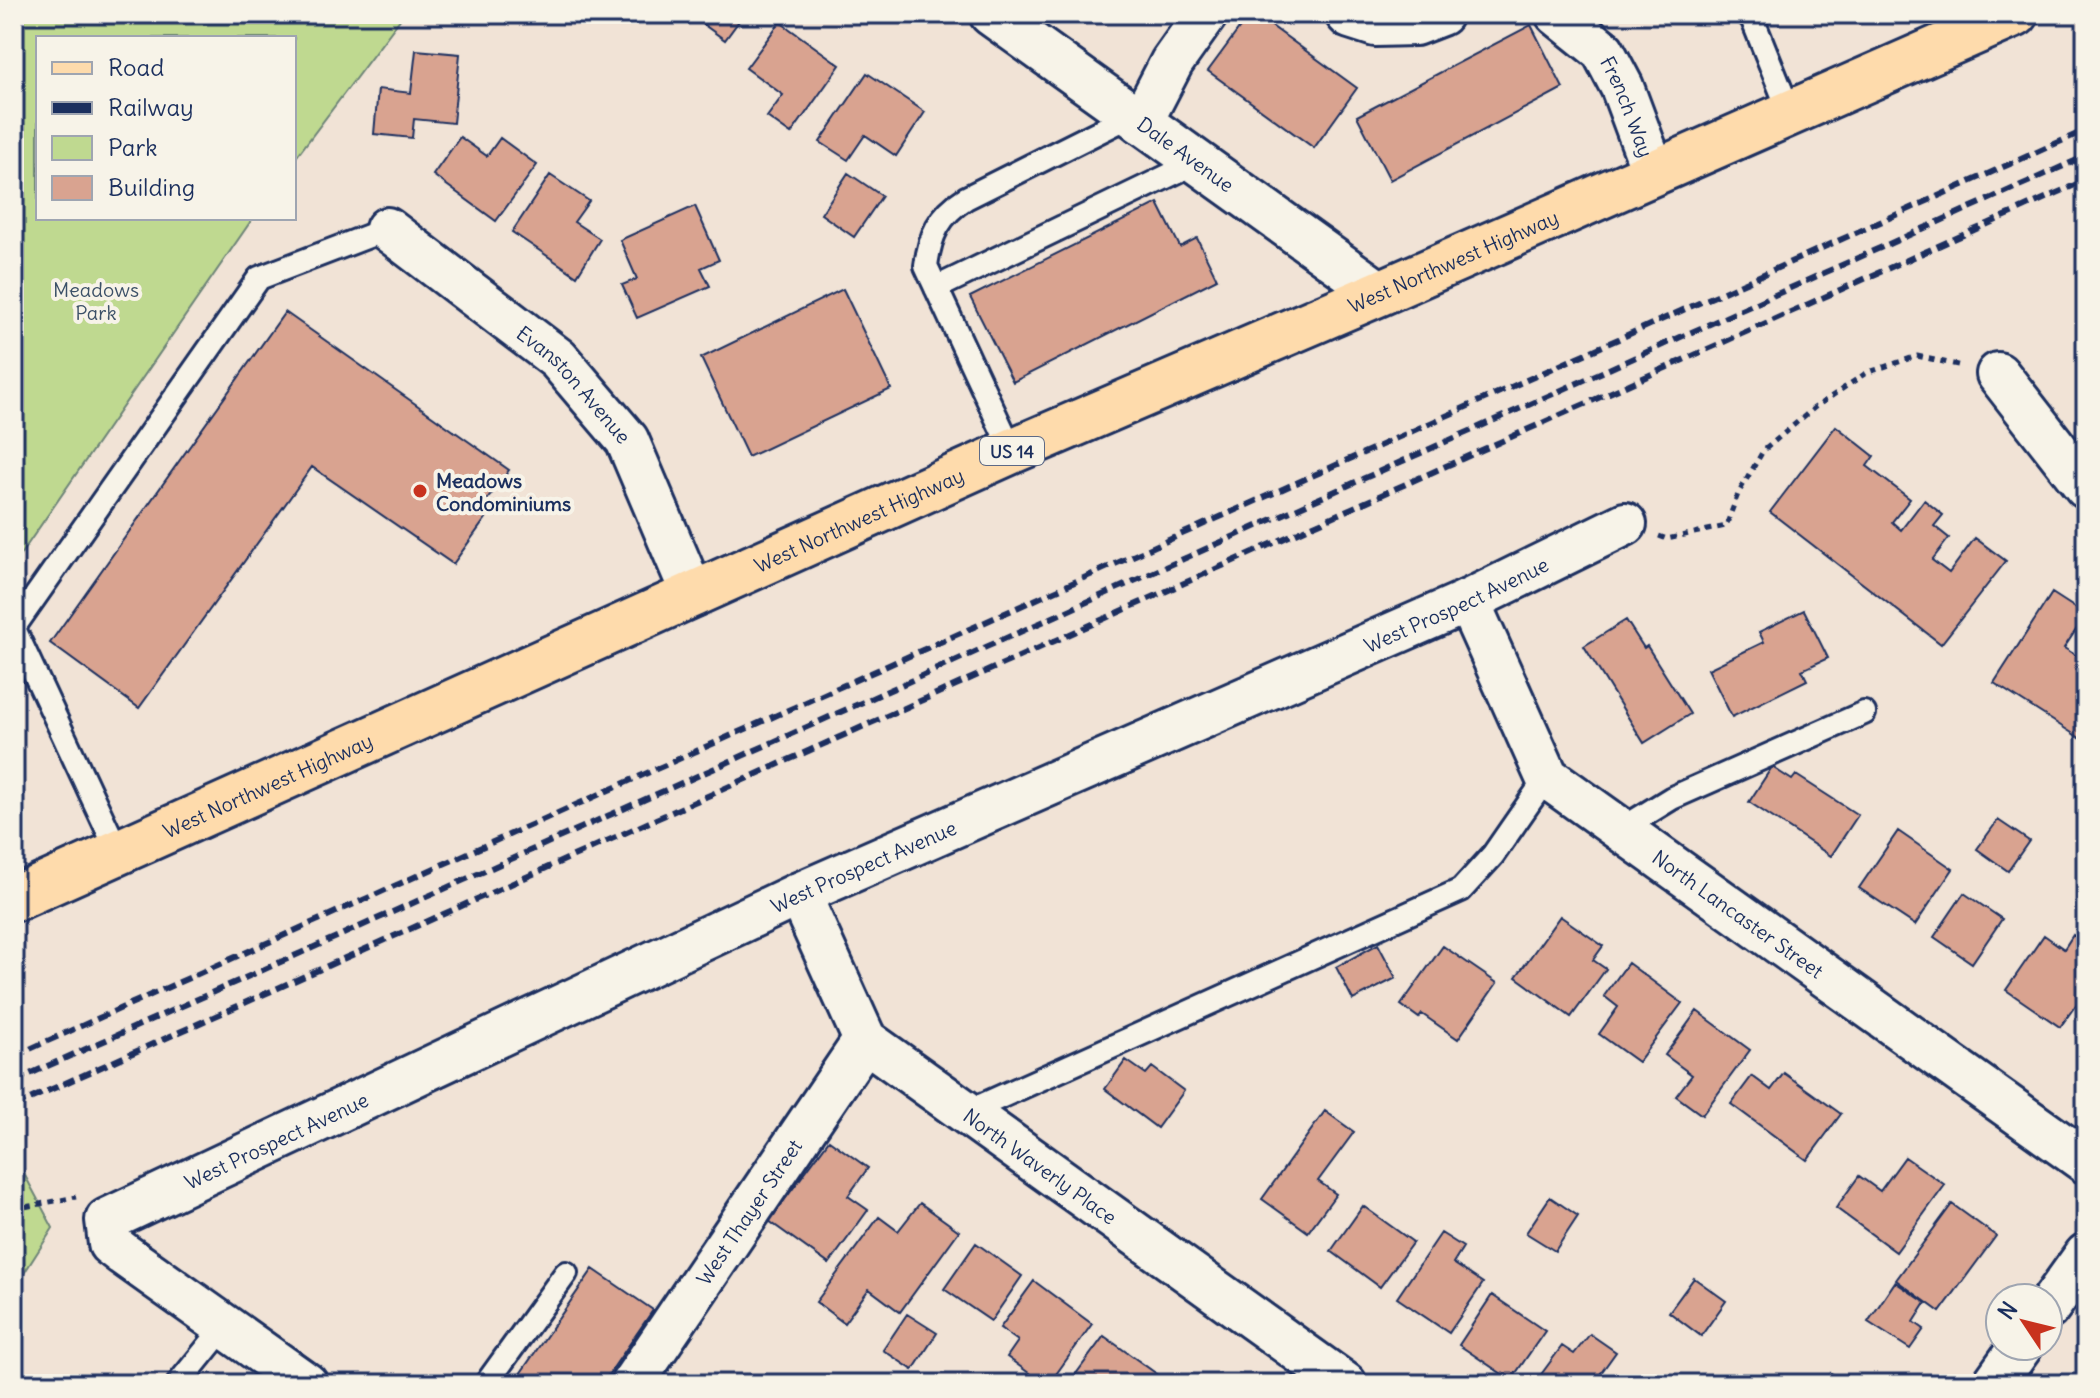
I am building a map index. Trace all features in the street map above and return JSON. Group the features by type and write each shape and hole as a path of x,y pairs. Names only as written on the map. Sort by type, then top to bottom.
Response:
{"main road":[{"name":"West Northwest Highway","path":"14,899 1012,451 2016,14"}],"street":[{"name":"Dale Avenue","path":"991,14 1380,293"},
{"path":"1137,118 1206,14"},
{"path":"1347,14 1375,25 1415,24 1441,14"},
{"name":"French Way","path":"1557,14 1603,51 1622,87 1654,173"},
{"name":"Evanston Avenue","path":"387,229 558,359 627,440 693,595"},
{"path":"1998,374 2086,487"},
{"name":"West Prospect Avenue","path":"225,1326 110,1244 107,1220 799,894 1468,601 1625,524"},
{"name":"North Lancaster Street","path":"1468,601 1547,777 2086,1162"},
{"path":"799,894 865,1040"},
{"name":"North Waverly Place","path":"865,1040 1345,1384"},
{"name":"West Thayer Street","path":"632,1384 865,1040"},
{"path":"2064,1286 2086,1255"},
{"path":"225,1326 306,1384"},
{"path":"1994,1384 2010,1362"}],"lane":[{"path":"1751,15 1790,113"},
{"path":"1012,451 926,266 929,241 951,208 1137,118"},
{"path":"936,288 1197,162"},
{"path":"118,852 14,628 259,278 387,229"},
{"path":"1620,830 1672,798 1864,713"},
{"path":"967,1112 1461,890 1493,855 1547,777"},
{"path":"486,1384 566,1273"},
{"path":"178,1384 225,1326"}],"path":[{"path":"1625,524 1667,539 1726,526 1738,494 1763,451 1814,408 1866,373 1917,356 1998,374"}],"green space":[{"name":"Meadows Park","path":"14,14 404,14 296,157 296,36 36,36 36,220 252,220 14,564"},
{"path":"14,1155 53,1228 14,1289"}],"building":[{"path":"689,14 744,14 725,40"},
{"path":"1250,14 1255,14 1357,88 1314,148 1208,71"},
{"path":"780,22 840,65 791,134 767,117 783,95 746,68"},
{"path":"1531,25 1563,88 1390,180 1357,116"},
{"path":"416,50 460,54 453,123 414,119 412,138 374,134 378,89 411,93"},
{"path":"867,73 925,112 896,156 865,135 848,160 820,142"},
{"path":"460,137 487,156 500,138 537,165 496,221 433,175"},
{"path":"848,173 882,196 854,237 821,214"},
{"path":"550,175 589,201 574,222 600,239 577,276 512,232"},
{"path":"1158,203 1180,247 1197,238 1217,279 1013,382 970,297"},
{"path":"695,206 719,260 701,268 710,286 637,318 622,285 637,279 620,240"},
{"path":"843,289 891,389 748,457 701,358"},
{"name":"Meadows Condominiums","path":"285,312 509,470 479,511 486,518 453,564 312,467 139,708 50,643"},
{"path":"1836,426 1874,456 1867,466 1910,499 1892,522 1901,530 1924,500 1943,515 1934,526 1949,538 1932,560 1949,573 1975,538 2006,561 1941,644 1770,512"},
{"path":"2052,593 2086,615 2064,648 2082,659 2086,653 2086,742 1994,683"},
{"path":"1804,610 1828,658 1802,670 1807,680 1732,717 1708,669 1764,642 1759,632"},
{"path":"1626,620 1644,648 1647,646 1690,714 1644,743 1584,646"},
{"path":"1772,767 1792,780 1796,775 1858,815 1831,856 1749,802"},
{"path":"1998,820 2029,841 2008,871 1977,849"},
{"path":"1898,831 1953,869 1915,925 1859,888"},
{"path":"1964,893 2002,919 1972,963 1934,937"},
{"path":"1560,916 1603,946 1593,960 1606,969 1571,1017 1516,977"},
{"path":"2044,935 2064,949 2073,935 2086,944 2086,991 2060,1027 2006,990"},
{"path":"1378,944 1396,978 1353,1000 1336,967"},
{"path":"1443,946 1497,983 1458,1039 1422,1014 1419,1018 1401,1005"},
{"path":"1628,963 1682,1003 1638,1062 1599,1034 1618,1007 1604,996"},
{"path":"1697,1011 1750,1050 1702,1115 1676,1096 1692,1075 1665,1055"},
{"path":"1126,1060 1146,1074 1152,1067 1184,1091 1157,1128 1105,1089"},
{"path":"1784,1073 1841,1114 1807,1160 1731,1104 1752,1076 1771,1090"},
{"path":"1325,1111 1354,1132 1318,1181 1336,1194 1308,1232 1262,1199"},
{"path":"829,1140 868,1168 848,1196 868,1210 829,1264 769,1221"},
{"path":"1905,1157 1945,1185 1896,1252 1836,1208 1859,1176 1880,1191"},
{"path":"1550,1197 1578,1216 1555,1251 1526,1233"},
{"path":"920,1203 959,1231 900,1312 869,1289 844,1323 816,1302 879,1217 898,1231"},
{"path":"1952,1204 1996,1236 1940,1312 1896,1280"},
{"path":"1363,1206 1413,1242 1380,1287 1331,1251"},
{"path":"1441,1233 1463,1247 1453,1263 1483,1283 1449,1333 1397,1298"},
{"path":"976,1243 1022,1276 991,1321 944,1289"},
{"path":"593,1269 653,1310 602,1384 513,1384"},
{"path":"1694,1278 1726,1301 1701,1336 1669,1312"},
{"path":"1034,1281 1092,1324 1049,1384 1044,1384 1007,1357 1018,1341 1000,1328"},
{"path":"1895,1282 1926,1303 1914,1322 1924,1329 1910,1349 1868,1322"},
{"path":"1492,1295 1545,1331 1511,1380 1459,1345"},
{"path":"907,1314 937,1333 913,1370 883,1350"},
{"path":"1590,1334 1616,1352 1593,1384 1534,1384 1562,1346 1574,1354"},
{"path":"1104,1336 1161,1377 1156,1384 1081,1384 1073,1378"},
{"path":"1831,1373 1847,1384 1824,1384"}],"railway":[{"path":"14,1056 2086,130"},
{"path":"14,1081 2086,156"},
{"path":"14,1106 2086,180"}],"place":[{"name":"Meadows Condominiums","path":"420,491"}]}
